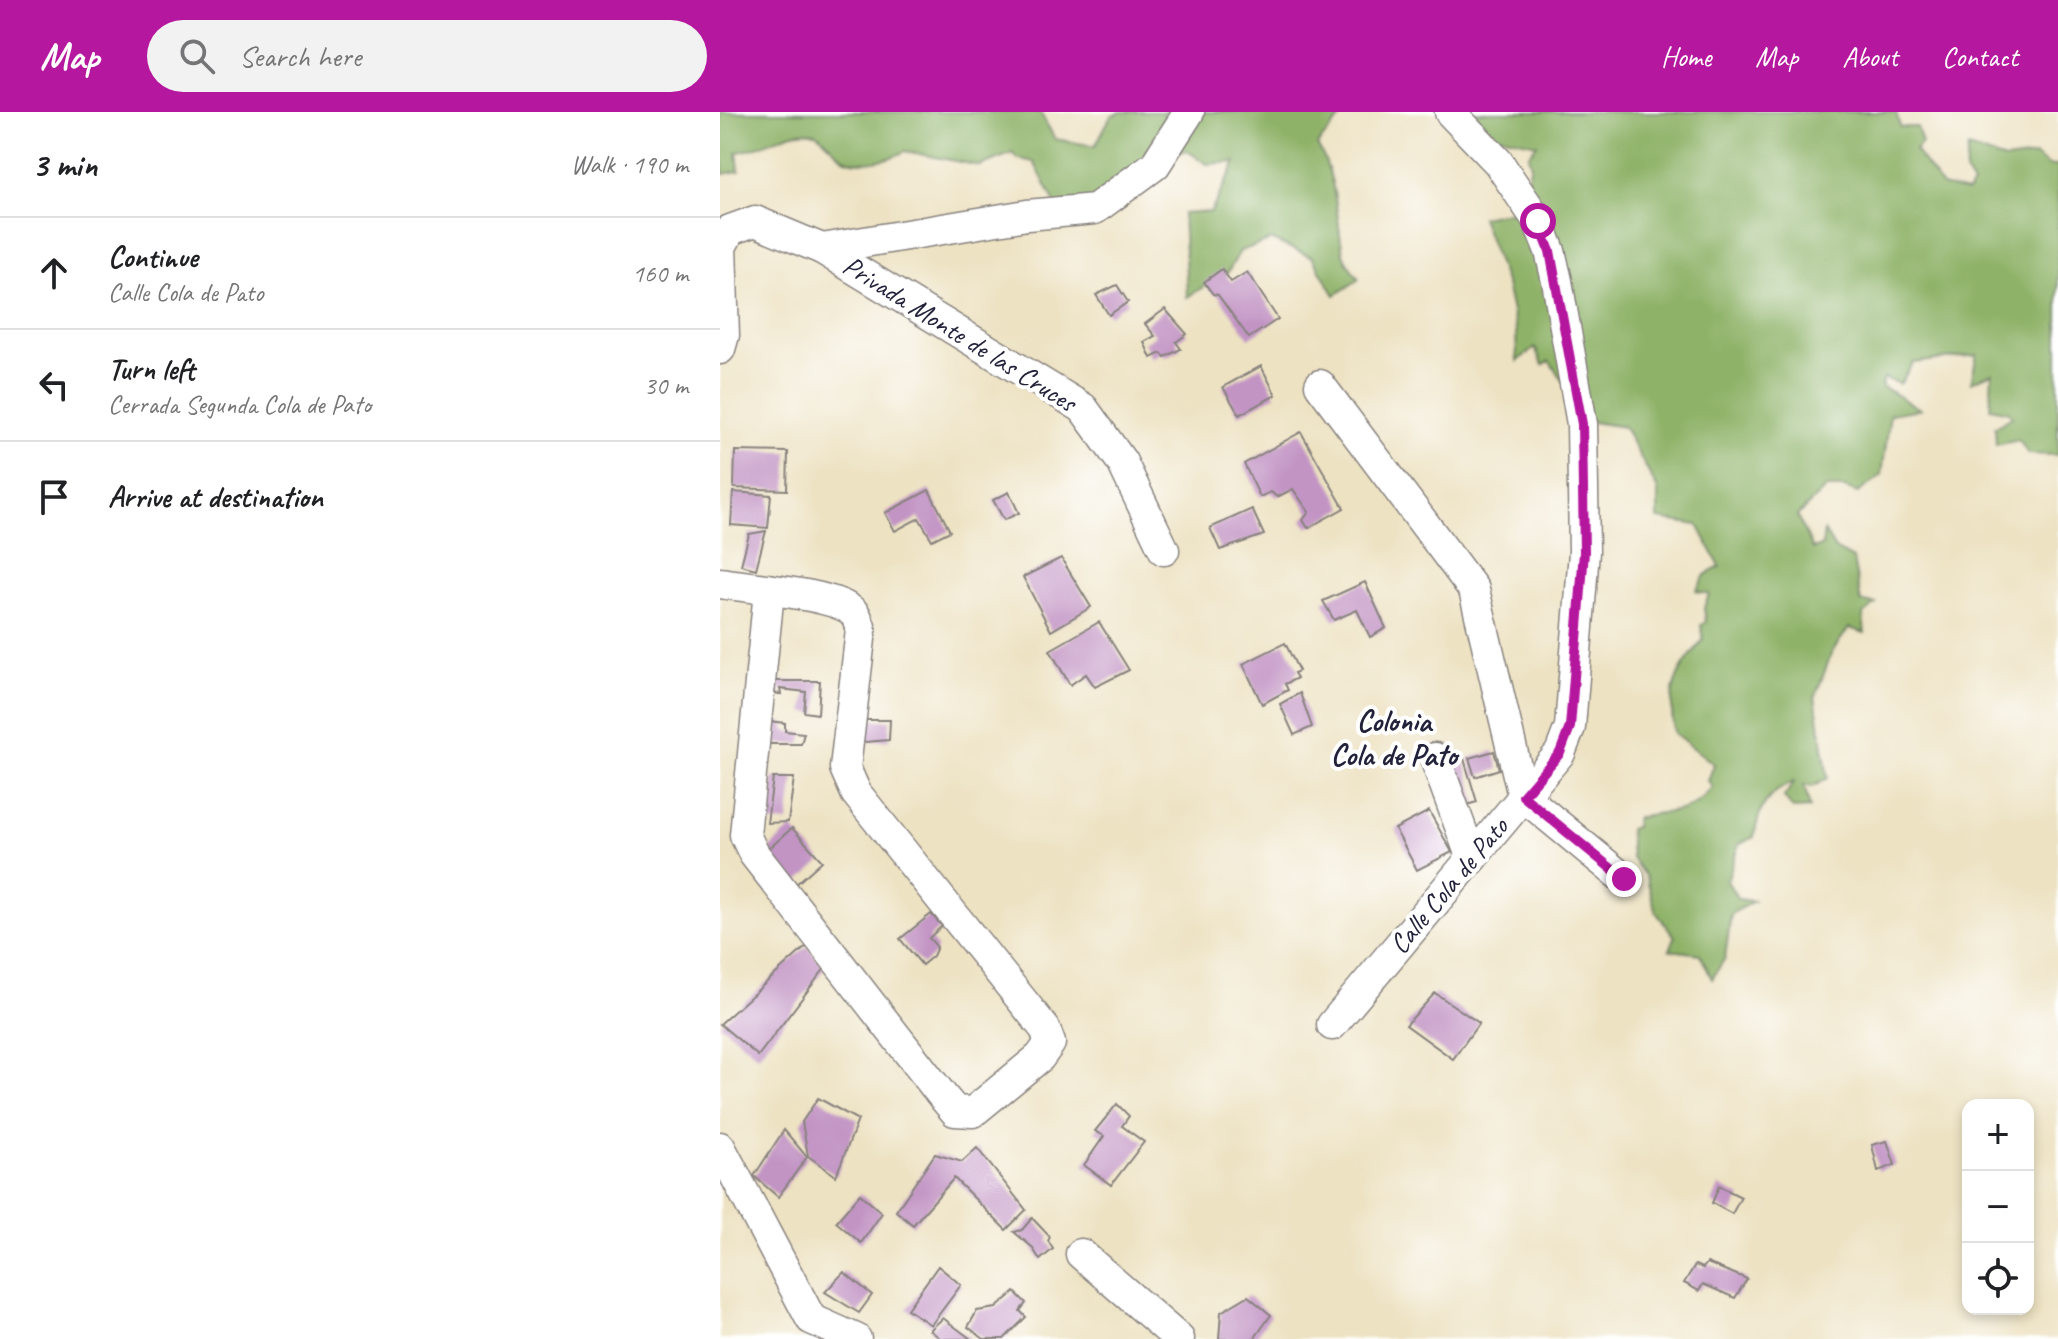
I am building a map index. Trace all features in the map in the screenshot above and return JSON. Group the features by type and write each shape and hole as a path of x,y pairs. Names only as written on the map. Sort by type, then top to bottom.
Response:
{"street":[{"path":"822,249 1027,215 1095,209 1155,165 1189,112"},
{"name":"Calle Cola de Pato","path":"1332,1025 1560,753 1570,727 1584,552 1582,424 1557,281 1542,231 1498,162 1450,112"},
{"name":"Privada Monte de las Cruces","path":"720,349 724,335 721,247 730,230 755,221 822,249 1083,408 1122,462 1164,550"},
{"path":"1320,385 1474,590 1523,796 1624,879"},
{"path":"720,583 769,591 840,603 856,614 861,630 845,768 856,793 1045,1029 1050,1043 1040,1057 973,1112 955,1111 944,1098 754,854 745,835 769,591"},
{"path":"1435,758 1471,856"},
{"path":"720,1147 811,1319 856,1339"},
{"path":"1081,1254 1179,1339"}],"green space":[{"path":"720,112 1040,112 1055,139 1095,146 1111,116 1121,112 1371,112 1342,116 1317,145 1329,170 1344,256 1359,279 1335,295 1312,257 1272,240 1240,251 1228,272 1187,297 1183,214 1211,212 1236,162 1207,164 1186,150 1138,172 1093,200 1056,205 1034,162 1016,158 1013,153 980,166 905,151 884,159 858,162 844,158 819,135 806,131 737,152 739,171 723,174"},
{"path":"1468,112 1896,112 1900,127 1917,127 1922,143 1915,150 1942,186 1967,192 1973,185 1965,172 1968,148 2005,160 2035,156 2049,166 2058,165 2058,455 2028,454 2019,440 1996,445 1995,427 2012,417 2009,412 1990,408 1992,373 1971,382 1977,355 1913,363 1900,384 1884,378 1881,386 1920,409 1890,414 1882,475 1858,493 1844,488 1826,488 1797,516 1813,549 1822,546 1824,531 1835,549 1853,559 1861,602 1876,604 1863,615 1865,633 1849,628 1832,652 1815,697 1828,778 1812,787 1804,785 1810,808 1793,809 1784,797 1794,782 1777,791 1761,810 1754,837 1739,844 1727,881 1738,899 1753,901 1731,914 1725,958 1712,979 1700,954 1670,950 1675,937 1656,912 1646,877 1631,857 1629,829 1635,827 1636,818 1678,811 1695,804 1712,787 1708,781 1714,764 1674,733 1672,704 1679,673 1703,640 1701,625 1706,622 1704,608 1709,594 1696,591 1705,575 1720,567 1698,525 1658,519 1658,490 1624,427 1592,422 1549,361 1543,365 1535,348 1517,361 1516,330 1506,285 1481,217 1518,210 1531,165 1528,155 1537,144 1483,132 1485,123"}],"building":[{"path":"1222,269 1231,282 1247,272 1278,319 1249,338 1218,295 1213,294 1204,282"},
{"path":"1117,285 1128,302 1109,315 1096,295"},
{"path":"1165,309 1187,334 1176,342 1181,349 1165,357 1161,353 1151,358 1144,342 1155,336 1145,324"},
{"path":"1261,366 1276,395 1239,415 1223,387"},
{"path":"1301,432 1344,508 1308,528 1303,520 1309,512 1293,489 1277,497 1271,492 1260,497 1244,464"},
{"path":"735,451 788,452 787,490 734,488"},
{"path":"929,490 950,531 932,540 919,518 895,531 885,513"},
{"path":"733,492 771,495 768,528 731,525"},
{"path":"1009,492 1019,513 1004,520 993,500"},
{"path":"1252,509 1264,535 1220,550 1210,528"},
{"path":"766,531 756,569 741,565 749,534"},
{"path":"1061,558 1091,607 1051,631 1023,577"},
{"path":"1365,582 1386,628 1370,637 1357,610 1334,620 1323,601"},
{"path":"1099,622 1129,670 1095,687 1086,674 1070,685 1050,650"},
{"path":"1285,643 1299,671 1294,673 1297,678 1285,684 1288,690 1262,704 1243,664"},
{"path":"772,681 820,681 818,714 804,712 806,692 780,689 781,694 771,693"},
{"path":"1300,693 1312,727 1294,735 1280,704"},
{"path":"855,720 890,720 889,740 853,743"},
{"path":"768,721 785,723 785,731 804,733 801,744 767,744"},
{"path":"1494,751 1499,769 1475,777 1469,758"},
{"path":"1464,759 1477,802 1463,806 1448,764"},
{"path":"773,778 794,778 788,822 767,823"},
{"path":"1429,811 1452,852 1417,870 1395,829"},
{"path":"792,828 822,861 794,886 764,853"},
{"path":"931,914 942,926 929,938 937,947 933,956 922,965 900,939"},
{"path":"807,946 825,968 758,1056 720,1024"},
{"path":"1435,993 1479,1023 1453,1059 1406,1025"},
{"path":"818,1098 858,1120 836,1176 808,1156 802,1122"},
{"path":"1117,1104 1129,1116 1122,1126 1144,1142 1111,1185 1084,1165 1104,1136 1095,1131"},
{"path":"784,1130 807,1157 778,1197 754,1176"},
{"path":"1887,1141 1895,1165 1878,1171 1872,1145"},
{"path":"977,1148 1026,1210 1006,1230 954,1178 913,1225 896,1211 935,1154 962,1162"},
{"path":"1719,1186 1741,1197 1732,1214 1712,1203"},
{"path":"860,1194 882,1213 861,1243 836,1222"},
{"path":"1032,1218 1050,1237 1048,1241 1053,1249 1040,1260 1032,1247 1014,1232 1022,1230"},
{"path":"1707,1263 1747,1279 1735,1298 1703,1284 1699,1291 1684,1283 1695,1265 1703,1268"},
{"path":"938,1266 961,1285 931,1325 907,1309"},
{"path":"844,1272 872,1295 859,1313 825,1292"},
{"path":"1015,1292 1026,1303 1020,1311 1026,1317 1004,1339 984,1339 968,1327 977,1311 996,1308"},
{"path":"1248,1296 1271,1315 1254,1339 1219,1339 1221,1312"},
{"path":"943,1318 971,1339 941,1339 930,1330"}],"district":[{"name":"Colonia Cola de Pato","path":"1394,738"}],"route":[{"path":"1538,221 1557,281 1582,424 1584,552 1570,727 1560,753 1523,796 1624,879"}]}
